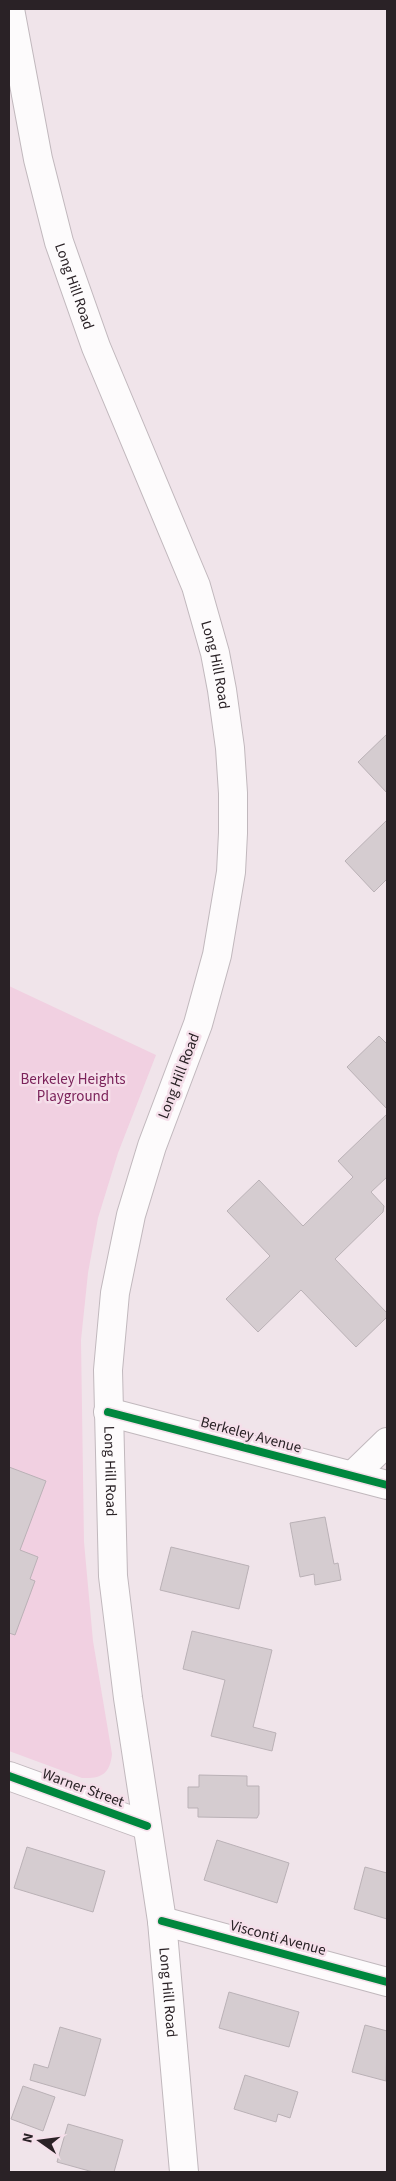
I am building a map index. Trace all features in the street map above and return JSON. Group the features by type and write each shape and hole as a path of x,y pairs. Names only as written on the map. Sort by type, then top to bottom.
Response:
{"main road":[{"name":"Long Hill Road","path":"10,9 38,159 69,274 96,347 180,546 207,619 222,690 233,794 231,872 217,955 198,1024 141,1179 122,1254 110,1331 108,1412 114,1576 128,1698 162,1921 184,2172"},
{"name":"Berkeley Avenue","path":"108,1412 387,1485"},
{"path":"353,1475 387,1442"},
{"name":"Warner Street","path":"9,1776 148,1826"},
{"name":"Visconti Avenue","path":"162,1921 387,1982"}],"green space":[{"name":"Berkeley Heights Playground","path":"9,986 156,1055 118,1153 98,1218 88,1273 81,1340 84,1542 93,1641 112,1754 107,1771 94,1777 82,1778 9,1751"}],"building":[{"path":"387,734 387,793 358,762"},
{"path":"387,820 387,879 374,892 345,861"},
{"path":"379,1036 387,1044 387,1109 347,1067"},
{"path":"387,1114 387,1177 371,1192 384,1206 383,1212 335,1259 387,1313 387,1317 356,1347 301,1290 258,1332 226,1299 270,1256 227,1211 259,1180 303,1226 353,1177 338,1161"},
{"path":"9,1467 46,1481 20,1550 38,1557 30,1579 35,1581 15,1635 9,1633"},
{"path":"325,1517 334,1564 338,1563 341,1580 315,1585 314,1574 300,1577 290,1523"},
{"path":"171,1547 249,1566 239,1609 160,1590"},
{"path":"192,1631 272,1650 253,1727 276,1733 272,1751 211,1736 225,1680 183,1669"},
{"path":"199,1775 247,1776 247,1786 259,1786 259,1814 257,1818 198,1817 198,1808 188,1808 188,1787 199,1787"},
{"path":"217,1840 289,1863 277,1903 204,1880"},
{"path":"27,1847 105,1871 93,1912 14,1888"},
{"path":"365,1867 387,1873 387,1919 354,1909"},
{"path":"229,1992 299,2012 289,2047 219,2028"},
{"path":"365,2025 387,2031 386,2081 352,2072"},
{"path":"60,2027 101,2039 85,2096 30,2080 34,2064 48,2068"},
{"path":"245,2075 298,2092 290,2118 278,2114 276,2122 234,2109"},
{"path":"23,2086 55,2097 43,2131 11,2119"},
{"path":"68,2124 123,2140 114,2172 93,2172 57,2162"}],"cycle path":[{"path":"108,1412 387,1485"},
{"path":"9,1776 147,1826"},
{"path":"162,1921 387,1982"}]}
